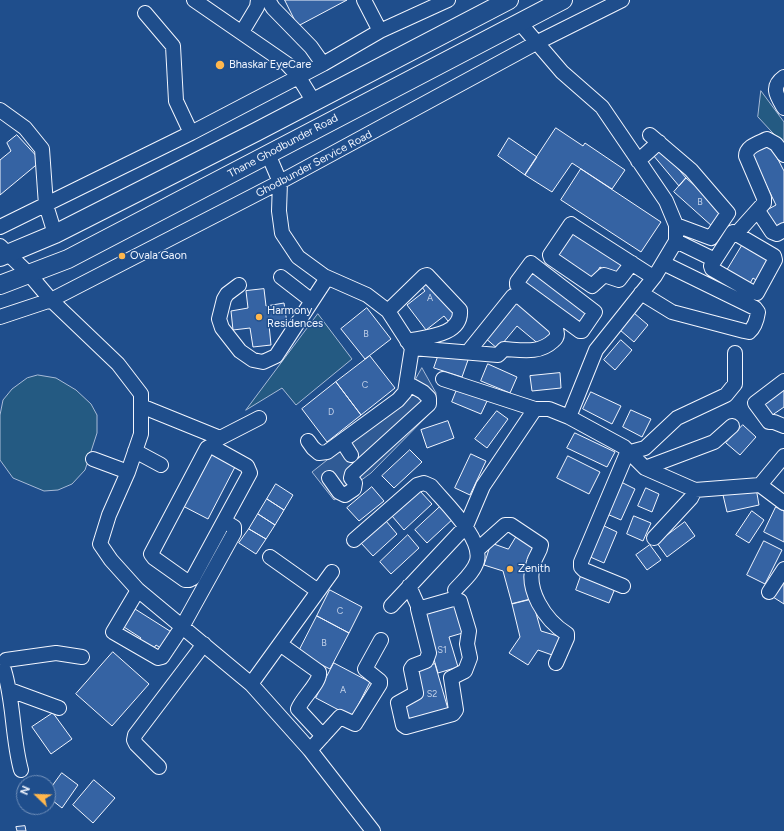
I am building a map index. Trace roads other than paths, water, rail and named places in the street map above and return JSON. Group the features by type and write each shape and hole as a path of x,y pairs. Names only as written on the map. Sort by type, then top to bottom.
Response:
{"main road":[{"path":"3,252 55,234 314,102 509,0"},
{"name":"Thane Ghodbunder Road","path":"0,285 68,259 563,0"}],"street":[{"path":"242,32 257,6 258,0"},
{"path":"268,0 272,8 311,47 323,64"},
{"path":"364,0 380,31"},
{"path":"0,226 46,205 191,133 323,64 380,31 448,0"},
{"name":"Ghodbunder Service Road","path":"0,317 51,300 280,182 536,43 622,0"},
{"path":"200,2 287,64 298,76 314,102"},
{"path":"145,13 173,46 174,94 191,133"},
{"path":"520,23 562,72 602,107 666,201 676,225 676,241 663,263 654,277 596,350 569,418"},
{"path":"784,77 775,87 775,94 784,108"},
{"path":"0,110 25,128 42,149 46,205 55,234"},
{"path":"638,161 654,139 691,170 728,213 712,238 676,225"},
{"path":"737,233 764,203 764,198 746,156 746,151 749,147 767,139 776,144 784,155"},
{"path":"268,154 280,182 279,211 282,233 298,257 328,278 367,295 388,311 410,344 407,383 405,392 398,400 327,452 319,453 308,441"},
{"path":"758,211 772,232 777,234 784,230"},
{"path":"632,263 619,280 604,275 592,286 551,258 550,255 571,224 654,277"},
{"path":"733,232 737,233 774,256 775,260 757,293 752,292 714,271 711,266 731,234 733,232"},
{"path":"676,241 715,260"},
{"path":"3,252 29,274 51,300 118,364 141,394 141,434 128,472 109,515 100,544 111,560 138,590 251,684 310,750 372,830"},
{"path":"641,293 672,312 744,331 749,332 752,329 758,312 755,308 663,263"},
{"path":"530,264 533,264 594,310 595,314 589,322 582,331 580,331 517,285 530,264"},
{"path":"388,311 424,276 427,275 460,310 459,319 446,333 410,344"},
{"path":"280,277 312,301"},
{"path":"239,285 227,294 224,299 219,319 222,328 240,351 254,360 263,362 276,356 328,278"},
{"path":"468,352 513,296 520,297 555,327 558,333 556,339 546,348 536,350 504,349 498,355"},
{"path":"589,322 607,336"},
{"path":"410,344 524,359 540,357"},
{"path":"628,453 645,448 677,418 726,395 735,384 734,353"},
{"path":"443,379 535,409 549,409 624,447 628,453 645,468 695,490 760,485 784,504"},
{"path":"784,381 755,403 769,422 774,422 784,426"},
{"path":"329,478 338,492 345,495 349,493 354,488 355,483 350,476 429,404 429,398 423,392 407,383"},
{"path":"141,406 220,438 259,418"},
{"path":"391,606 466,526 483,486 535,409"},
{"path":"645,468 714,442 732,426"},
{"path":"342,442 351,455"},
{"path":"211,446 247,466 250,470 250,473 224,521 193,578 190,580 186,580 154,558 151,554 207,448 211,446"},
{"path":"135,451 161,465"},
{"path":"623,586 584,570 581,567 581,562 628,453"},
{"path":"760,485 784,456"},
{"path":"93,458 128,472"},
{"path":"354,540 417,485 424,483 431,486 466,526 477,550 478,560 473,570 454,590"},
{"path":"654,538 691,498 695,490"},
{"path":"138,590 113,629 116,634 158,658 162,657 182,627 234,533 234,527 224,521"},
{"path":"477,550 505,524 512,525 541,545 534,562 532,575 534,592 548,619 566,634 567,638 556,663"},
{"path":"270,557 318,591"},
{"path":"769,592 784,569"},
{"path":"251,684 332,572"},
{"path":"409,586 418,610 429,653 426,661 411,668 416,694 398,703 403,725 406,727 454,714 456,710 451,678 465,671 470,658 467,644 469,631 460,601 453,599 418,610"},
{"path":"310,750 340,717 355,724 380,684 380,681 365,669 381,640"},
{"path":"159,767 136,744 134,740 135,735 204,644"},
{"path":"280,644 320,672 318,679 298,709 323,736"},
{"path":"21,770 15,748 10,690 3,666 56,653 82,657"},
{"path":"10,690 59,708"}],"place":[{"name":"Bhaskar EyeCare","path":"220,65"},
{"name":"Ovala Gaon","path":"122,256"},
{"name":"Harmony Residences","path":"259,317"},
{"name":"Zenith","path":"510,569"}]}
